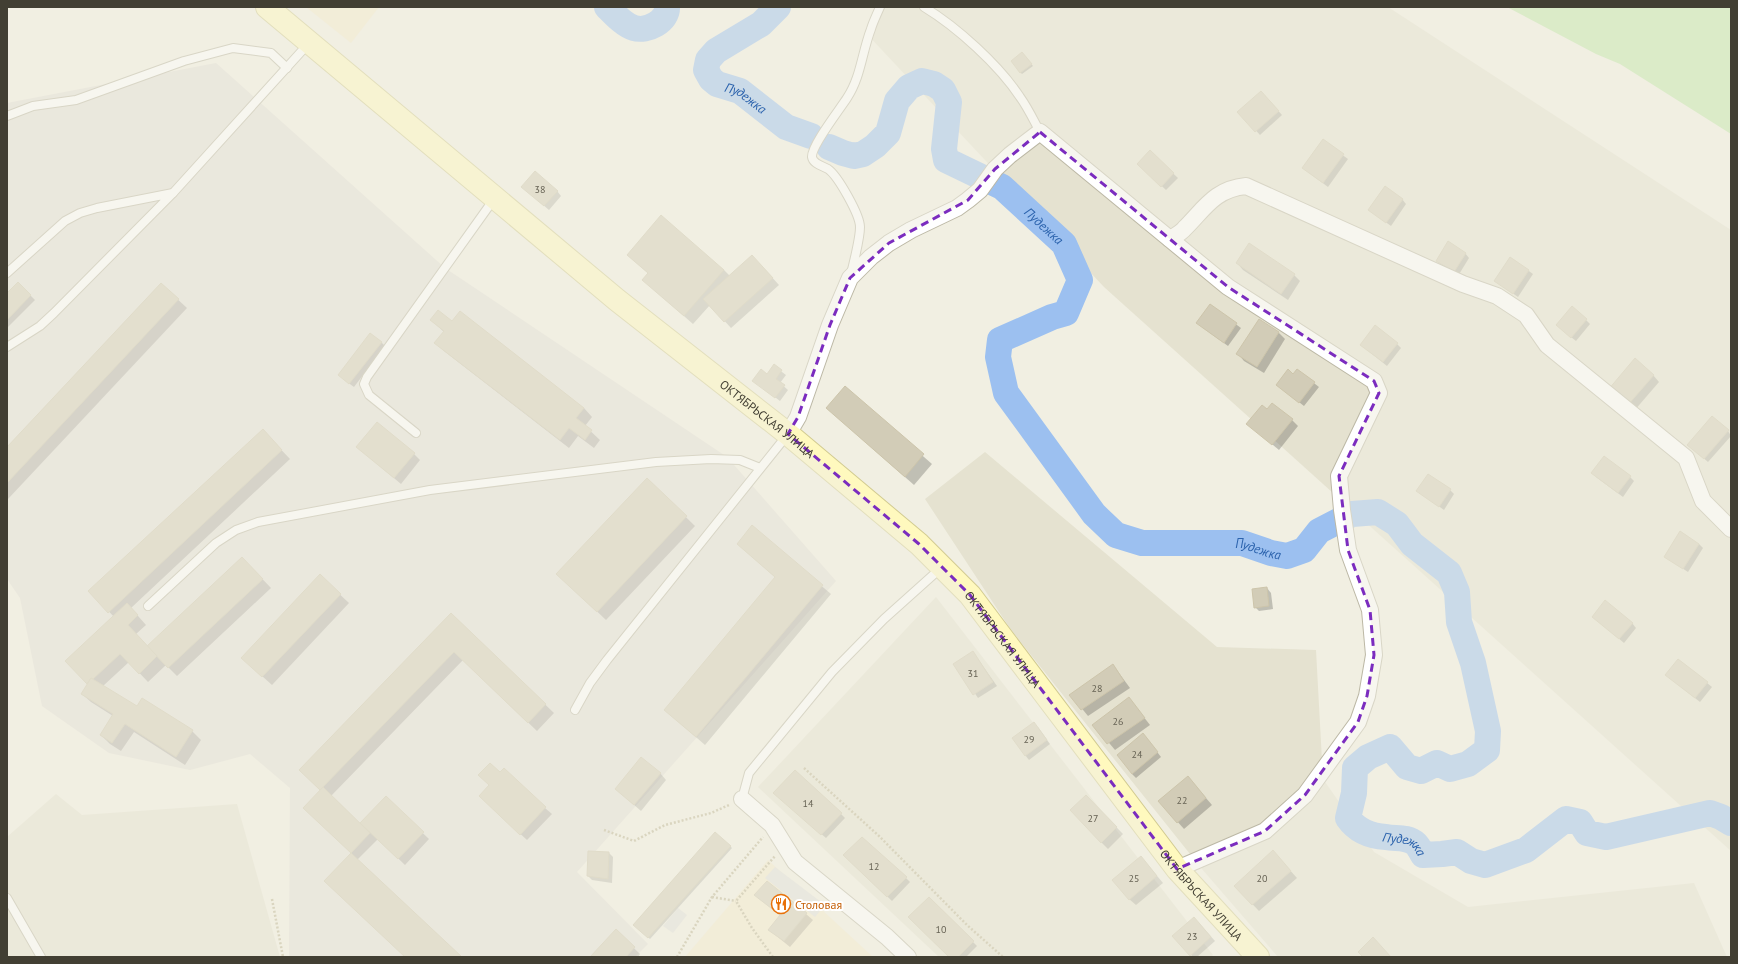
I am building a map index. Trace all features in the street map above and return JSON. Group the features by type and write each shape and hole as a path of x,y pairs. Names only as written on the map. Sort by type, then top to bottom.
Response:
{"street":[{"name":"ОКТЯБРЬСКАЯ УЛИЦА","path":"267,7 494,199 617,300 788,434 876,506 919,544 970,595 1177,869 1258,957"},
{"path":"788,434 798,417 830,325 850,278 871,257 889,243 911,230 957,208 980,190 995,170 1010,155 1040,132 1228,287 1374,381 1379,393 1339,476 1344,528 1348,550 1370,610 1374,655 1367,696 1358,722 1305,795 1265,831 1177,869"},
{"path":"1170,239 1184,230 1209,202 1231,188 1246,186 1463,284 1497,296 1526,315 1547,345 1686,458 1703,501 1731,529"},
{"path":"742,799 772,825 795,862 887,937 908,957"}],"lane":[{"path":"850,278 861,226 847,194 834,175 812,158 814,149 850,93 860,69 870,30 880,7"},
{"path":"924,7 943,18 999,70 1020,97 1040,132"},
{"path":"7,347 40,326 54,313 173,193 309,43"},
{"path":"7,116 33,106 76,100 184,61 233,48 271,53 287,68"},
{"path":"7,273 65,221 80,213 97,208 173,193"},
{"path":"416,433 369,395 364,384 367,377 494,199"},
{"path":"575,710 590,683 607,660 788,434"},
{"path":"148,606 216,543 236,530 258,522 430,490 656,462 712,458 740,460 760,468"},
{"path":"742,799 749,773 832,672 884,619 942,567"},
{"path":"7,898 40,957"}],"path":[{"path":"804,768 879,836 967,925 1004,957"},
{"path":"604,830 634,841 665,825 710,813 742,799"},
{"path":"677,957 712,897 772,825"},
{"path":"736,901 784,845"},
{"path":"712,897 736,901 752,928 773,957"},
{"path":"272,899 283,957"}],"highlighted area":[{"path":"1040,132 1228,287 1374,381 1379,393 1339,476 1348,550 1370,610 1374,655 1367,696 1358,722 1305,795 1265,831 1177,869 970,595 919,544 788,434 798,417 830,325 850,278 889,243 968,200 995,169"}],"shaded area":[{"path":"306,7 379,7 351,43"},
{"path":"881,7 1388,7 1731,230 1731,851 1104,287 866,33"},
{"path":"216,63 445,268 727,457 836,581 577,872 648,944 635,957 289,957 290,788 250,754 190,770 109,753 42,706 20,598 7,579 7,103"},
{"path":"985,452 1217,647 1316,650 1323,779 1374,852 1468,907 1694,883 1727,957 1278,957 1202,869 1011,630 925,499"},
{"path":"936,597 1213,955 1211,957 939,957 758,787"},
{"path":"56,794 82,815 237,804 280,957 7,957 7,837"},
{"path":"768,860 873,957 685,957"},
{"path":"775,867 825,905 815,917 765,878"},
{"path":"678,908 687,915 673,933 663,926"}],"green space":[{"path":"1507,7 1731,7 1731,134 1620,64 1596,54"}],"building":[{"path":"1022,52 1032,64 1020,73 1011,61"},
{"path":"1261,91 1279,111 1255,132 1237,112"},
{"path":"1323,139 1344,154 1323,183 1302,168"},
{"path":"1150,150 1174,173 1161,187 1137,164"},
{"path":"535,171 558,191 544,206 521,187"},
{"path":"1385,186 1403,199 1386,223 1368,210"},
{"path":"661,215 724,270 684,316 642,280 648,273 627,255"},
{"path":"1448,241 1466,253 1454,272 1436,261"},
{"path":"1249,243 1295,274 1281,294 1236,263"},
{"path":"752,255 773,278 724,322 703,299"},
{"path":"1510,257 1529,270 1513,294 1494,281"},
{"path":"18,282 31,295 7,320 7,293"},
{"path":"161,283 179,299 7,483 7,447"},
{"path":"1210,304 1237,323 1224,343 1196,323"},
{"path":"1572,306 1587,319 1571,338 1556,325"},
{"path":"438,310 452,321 460,311 584,408 576,418 592,430 585,440 569,428 560,440 434,343 444,331 430,320"},
{"path":"1259,319 1279,332 1257,367 1236,354"},
{"path":"1375,325 1398,343 1383,362 1360,345"},
{"path":"370,333 382,342 349,384 338,375"},
{"path":"1635,358 1654,375 1627,406 1608,390"},
{"path":"774,364 782,370 776,379 785,385 775,398 752,381 761,369 767,374"},
{"path":"1288,369 1293,374 1297,369 1315,382 1299,403 1276,385"},
{"path":"845,386 924,454 905,477 826,408"},
{"path":"1272,403 1293,419 1272,445 1246,424 1262,405 1267,409"},
{"path":"1712,416 1729,430 1704,459 1687,445"},
{"path":"377,422 415,453 394,478 356,447"},
{"path":"263,429 282,450 108,613 88,591"},
{"path":"1604,456 1631,476 1618,493 1591,473"},
{"path":"1428,474 1451,489 1439,507 1416,491"},
{"path":"647,478 687,516 597,612 556,574"},
{"path":"752,525 823,585 696,737 664,710 775,577 737,544"},
{"path":"1680,531 1699,544 1683,569 1664,557"},
{"path":"242,557 263,579 168,668 147,646"},
{"path":"320,574 341,594 262,677 241,658"},
{"path":"1267,587 1269,606 1254,608 1252,589"},
{"path":"1605,600 1633,623 1619,639 1592,617"},
{"path":"127,603 138,615 128,625 157,656 139,674 120,654 93,679 91,678 87,684 65,661"},
{"path":"451,613 546,704 528,723 454,652 320,790 299,770"},
{"path":"973,651 993,682 973,695 953,664"},
{"path":"1678,659 1708,682 1695,698 1665,675"},
{"path":"1113,664 1124,681 1081,710 1069,695"},
{"path":"91,678 137,706 142,698 193,730 176,757 125,724 112,743 100,735 113,714 81,694"},
{"path":"1129,697 1145,718 1107,744 1092,725"},
{"path":"1034,722 1047,740 1025,756 1012,738"},
{"path":"1143,733 1158,752 1132,774 1117,755"},
{"path":"641,757 661,773 634,805 615,789"},
{"path":"490,763 500,772 504,768 546,807 520,835 479,796 489,785 478,775"},
{"path":"795,770 842,813 821,835 773,793"},
{"path":"1188,776 1206,798 1177,823 1158,801"},
{"path":"323,787 370,833 351,853 303,808"},
{"path":"1086,795 1117,827 1101,843 1070,810"},
{"path":"386,796 424,832 398,859 360,823"},
{"path":"715,832 731,846 648,938 633,925"},
{"path":"862,837 907,877 887,897 843,855"},
{"path":"1273,850 1291,871 1252,905 1234,886"},
{"path":"588,851 609,852 608,879 587,876"},
{"path":"351,853 462,957 405,957 324,881"},
{"path":"1141,856 1157,876 1129,900 1112,880"},
{"name":"Столовая","path":"767,881 807,913 784,941 768,930 780,915 754,895"},
{"path":"929,897 974,941 958,957 949,957 908,917"},
{"path":"1194,917 1211,937 1190,956 1172,936"},
{"path":"616,929 635,947 626,957 590,957"},
{"path":"1373,937 1391,957 1363,957 1358,952"}],"waterway":[{"name":"Пудежка","path":"607,7 619,19 634,28 639,29 650,27 660,21 664,17 667,7"},
{"name":"Пудежка","path":"778,7 761,24 716,51 708,60 706,70 711,79 717,84 740,91 786,127 811,136"},
{"name":"Пудежка","path":"829,147 854,156 863,154 875,146 888,133 897,101 909,87 922,81 934,84 943,90 949,102 944,149 946,160 1002,187 1064,244 1080,280 1066,313 1052,317 1000,340 998,357 1006,393 1094,514 1116,535 1142,543 1242,543 1271,553 1287,556 1304,550 1319,531 1352,514 1378,512 1397,524 1412,544 1449,573 1457,592 1459,622 1473,663 1488,731 1487,750 1468,764 1450,769 1437,763 1421,771 1407,767 1390,747 1368,757 1355,768 1354,793 1348,818 1355,826 1364,832 1375,835 1413,841 1423,855 1457,852 1471,861 1485,865 1526,850 1566,819 1580,822 1587,833 1606,837 1710,813 1731,823"}],"place":[{"name":"Столовая","path":"781,904"}]}
